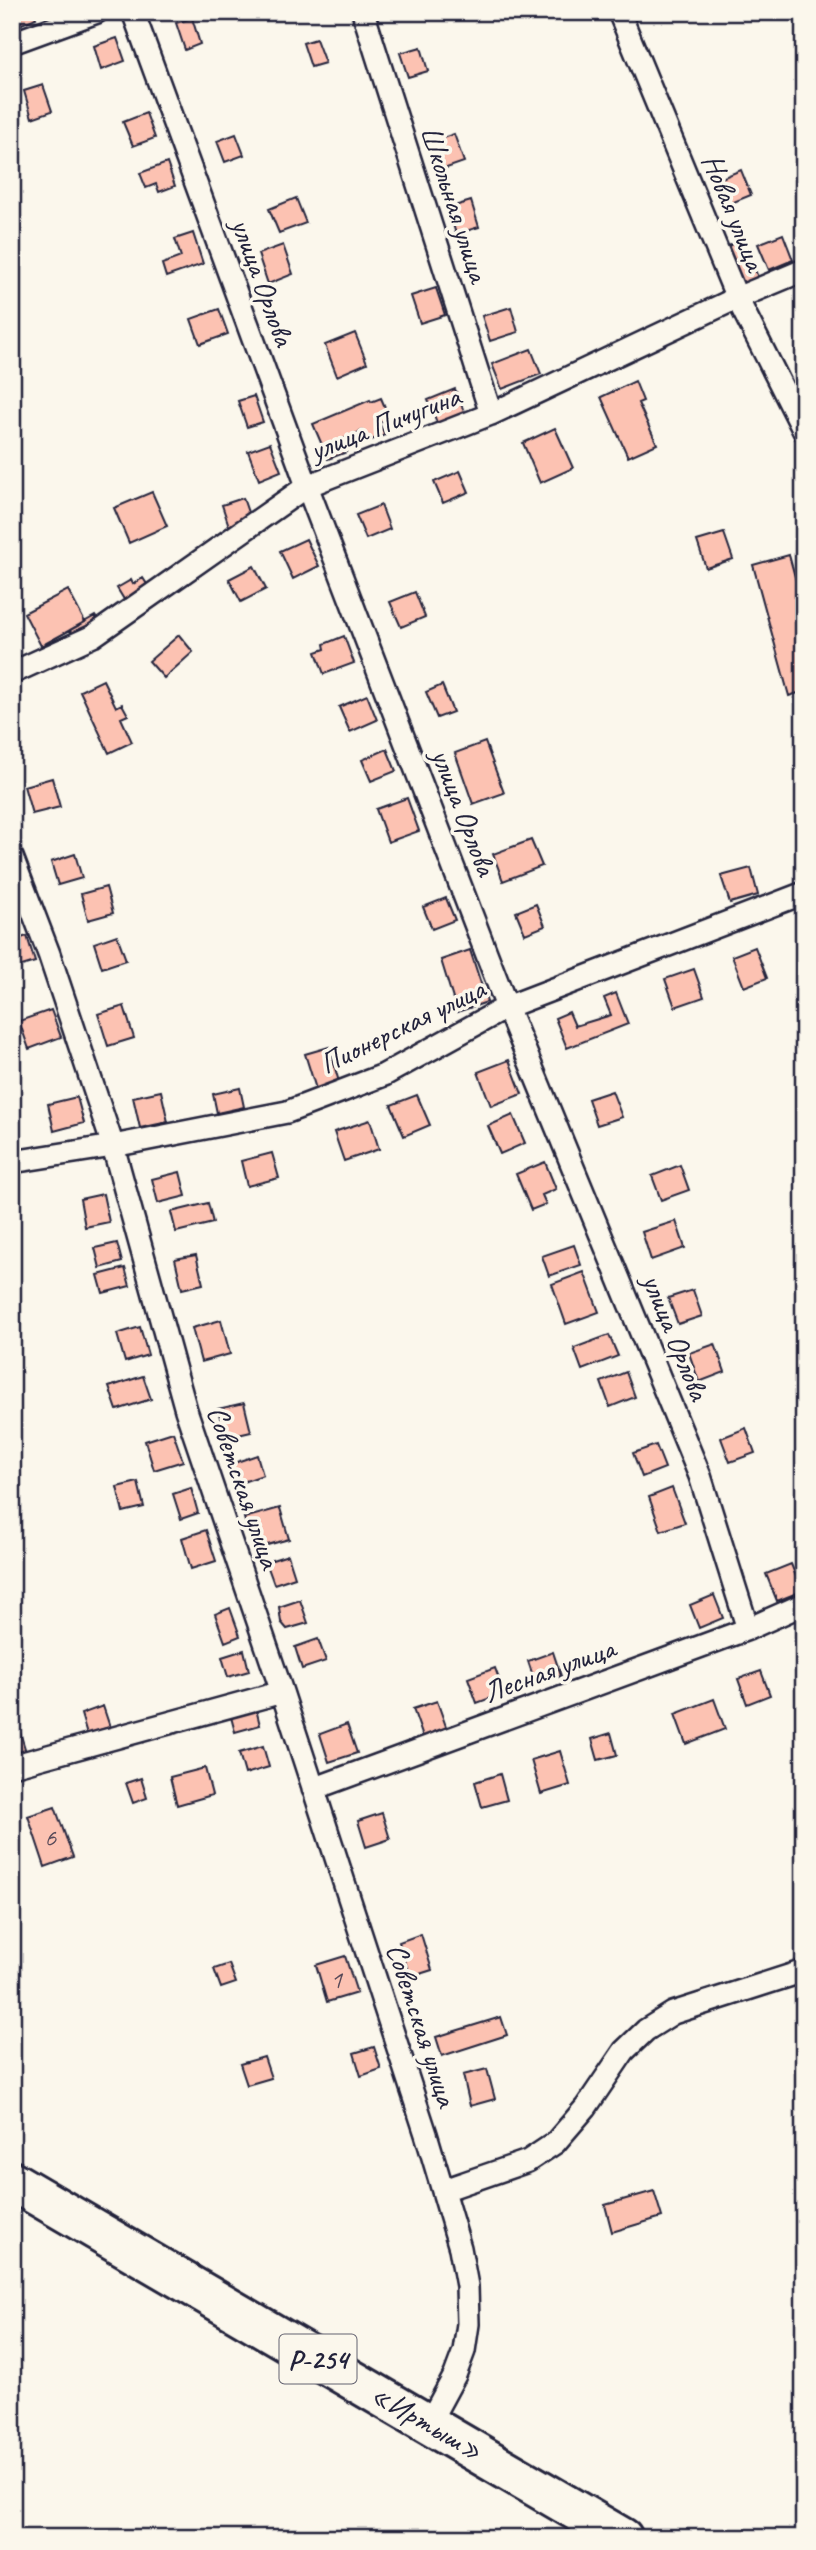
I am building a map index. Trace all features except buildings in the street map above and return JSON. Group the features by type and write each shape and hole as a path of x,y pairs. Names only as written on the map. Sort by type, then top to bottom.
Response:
{"highway":[{"name":"«Иртыш»","path":"12,2181 623,2538"}],"street":[{"path":"12,43 97,12"},
{"name":"улица Орлова","path":"133,12 307,486 507,1007 700,1476 748,1629"},
{"name":"Школьная улица","path":"363,12 491,414"},
{"name":"Новая улица","path":"619,12 737,298 804,431"},
{"name":"улица Пичугина","path":"12,673 93,636 307,486 491,414 737,298 804,270"},
{"name":"Советская улица","path":"12,857 49,954 113,1146 186,1410 282,1692 444,2190 460,2248 467,2286 468,2324 464,2351 429,2423"},
{"name":"Пионерская улица","path":"12,1162 113,1146 287,1112 384,1075 507,1007 804,893"},
{"name":"Лесная улица","path":"313,1788 748,1629 804,1604"},
{"path":"12,1766 282,1692"},
{"path":"444,2190 528,2161 555,2143 586,2108 624,2052 646,2030 673,2013 804,1971"}]}
